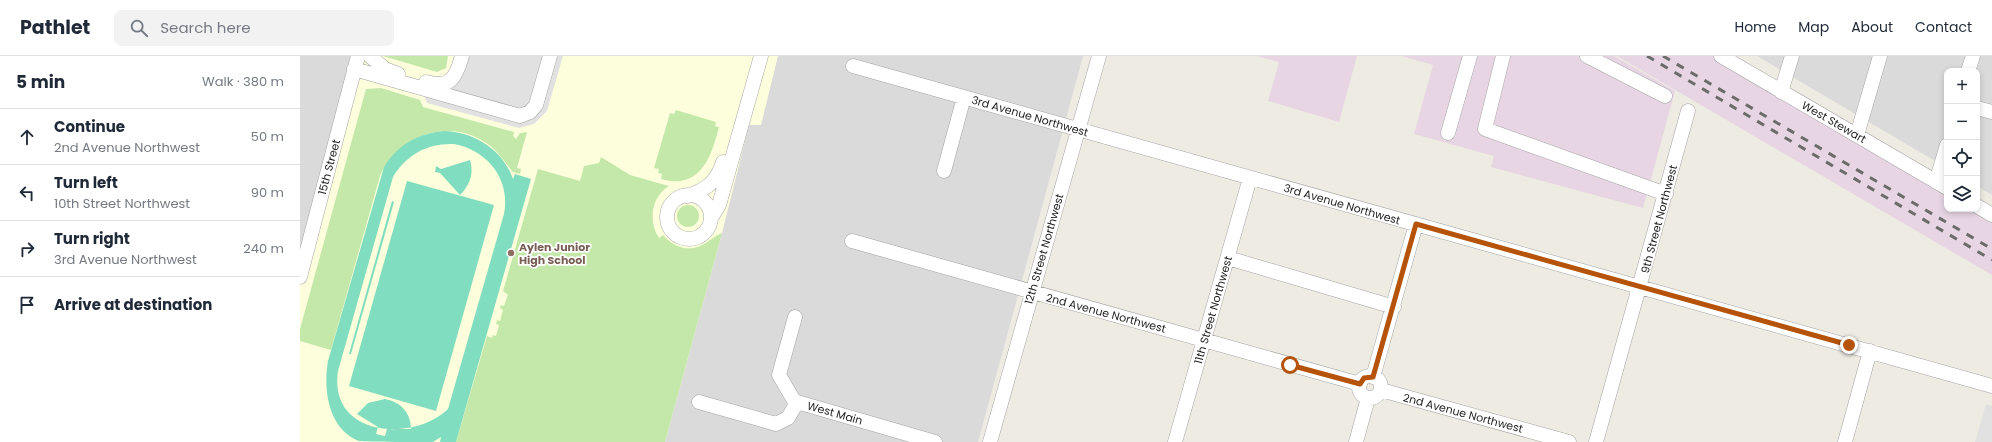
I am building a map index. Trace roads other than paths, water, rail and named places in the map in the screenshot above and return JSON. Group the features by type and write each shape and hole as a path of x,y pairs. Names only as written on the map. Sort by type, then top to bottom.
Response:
{"street":[{"path":"370,56 387,71 435,85 444,84 457,73 462,56"},
{"path":"356,62 520,116 530,112 536,105 550,56"},
{"path":"754,56 719,173 714,181 705,190 675,201 668,213 668,220 674,233 686,239 701,236 710,225 711,218 718,205 761,56"},
{"name":"12th Street Northwest","path":"990,442 1099,56"},
{"path":"1448,133 1470,56"},
{"path":"1503,56 1485,129 1666,194"},
{"path":"1587,56 1665,96"},
{"name":"West Stewart","path":"1721,56 1942,185"},
{"path":"1781,92 1792,56"},
{"path":"1856,136 1880,56"},
{"path":"1969,68 1973,56"},
{"name":"15th Street","path":"300,277 356,62"},
{"name":"3rd Avenue Northwest","path":"854,66 1992,386"},
{"path":"944,171 964,97"},
{"path":"1980,109 1992,112"},
{"name":"9th Street Northwest","path":"1596,442 1688,111"},
{"path":"1942,185 1944,169"},
{"name":"11th Street Northwest","path":"1175,442 1250,178"},
{"path":"687,196 701,199 707,204 711,218"},
{"path":"1980,208 1992,215"},
{"path":"1373,377 1394,307 1416,224"},
{"name":"2nd Avenue Northwest","path":"852,241 1032,293 1360,384"},
{"path":"1228,258 1394,307"},
{"path":"795,317 779,375 796,404"},
{"path":"1845,442 1870,351"},
{"path":"1373,377 1380,383 1381,390 1376,397 1368,398 1361,393 1360,384 1364,378 1373,377"},
{"name":"2nd Avenue Northwest","path":"1381,390 1569,442"},
{"path":"1356,442 1368,398"},
{"name":"West Main","path":"699,402 776,424 788,418 797,402 935,442"}],"railway":[{"path":"1647,56 1992,260"},
{"path":"1663,56 1992,249"}],"place":[{"name":"Aylen Junior High School","path":"511,253"}]}
